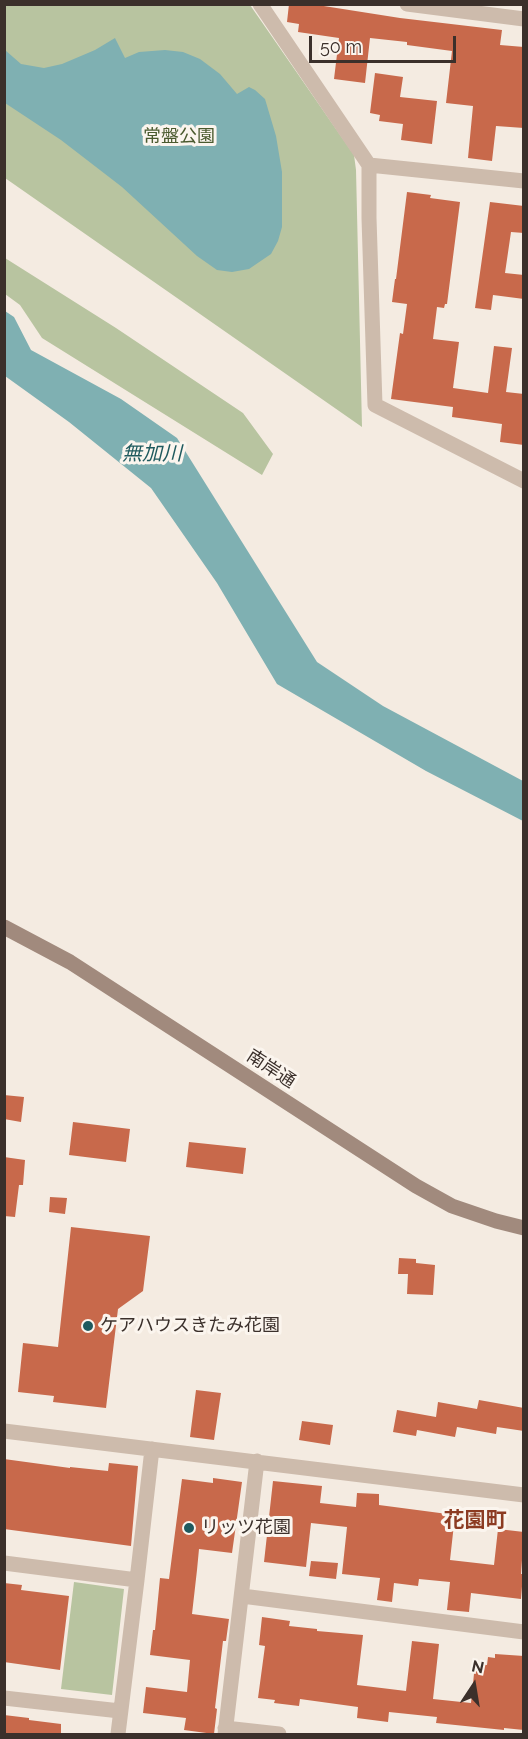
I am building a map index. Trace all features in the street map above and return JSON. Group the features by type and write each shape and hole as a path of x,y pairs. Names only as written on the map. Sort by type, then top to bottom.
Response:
{"main road":[{"name":"南岸通","path":"4,927 70,962 416,1186 452,1206 524,1228"}],"street":[{"path":"260,4 369,165 375,405 524,481"},
{"path":"407,4 475,9 524,19"},
{"path":"369,165 524,181"},
{"path":"4,1431 524,1495"},
{"path":"118,1734 152,1449"},
{"path":"257,1461 225,1731 279,1734"},
{"path":"4,1563 137,1580"},
{"path":"242,1596 524,1632"},
{"path":"4,1698 120,1711"}],"green space":[{"name":"常盤公園","path":"5,5 250,5 354,155 362,427 5,178"},
{"path":"5,258 116,328 243,413 273,454 262,475 42,338 20,305 5,294"},
{"path":"74,1582 124,1589 112,1695 61,1689"}],"water":[{"path":"115,38 125,58 139,52 165,50 183,52 200,59 220,74 237,94 249,87 265,99 276,136 282,172 282,227 271,254 249,269 232,272 217,270 197,256 122,187 61,140 5,103 5,50 21,64 44,68 62,64 95,50"},
{"name":"無加川","path":"5,311 14,317 31,350 121,399 177,438 317,662 383,706 523,781 523,821 426,771 277,684 217,583 151,488 69,422 5,376"}],"building":[{"path":"289,4 311,4 400,18 502,30 500,45 524,47 524,128 496,126 492,161 468,158 473,106 446,103 452,51 407,45 407,42 370,38 365,83 334,79 339,38 298,32 299,24 287,22"},
{"path":"375,73 403,77 400,97 437,101 432,144 401,140 403,124 379,121 380,115 370,113"},
{"path":"407,192 460,202 447,304 444,308 437,307 433,339 459,342 453,388 488,393 494,346 512,348 506,392 524,394 524,445 500,442 502,424 452,417 453,407 391,399 400,333 403,334 407,304 392,302"},
{"path":"490,202 524,206 524,233 511,232 505,273 524,275 524,299 493,295 491,310 475,308"},
{"path":"4,1095 24,1097 21,1122 4,1119"},
{"path":"73,1122 130,1129 126,1162 69,1155"},
{"path":"189,1142 246,1148 243,1174 186,1167"},
{"path":"4,1157 25,1160 23,1185 19,1185 15,1217 4,1216"},
{"path":"50,1197 67,1198 65,1214 49,1212"},
{"name":"ケアハウスきたみ花園","path":"71,1227 150,1236 143,1291 118,1309 106,1408 53,1402 54,1396 18,1392 23,1343 58,1347"},
{"path":"399,1258 416,1259 416,1263 435,1265 433,1295 407,1294 408,1274 398,1274"},
{"path":"196,1390 221,1393 214,1440 190,1437"},
{"path":"479,1400 524,1408 524,1431 497,1427 496,1434 457,1427 455,1437 417,1430 416,1436 393,1432 397,1410 436,1417 438,1402 477,1409"},
{"path":"302,1421 333,1425 330,1445 299,1440"},
{"path":"4,1459 108,1471 109,1463 138,1466 131,1546 4,1529"},
{"path":"213,1478 242,1482 232,1553 199,1549 192,1614 229,1619 226,1641 223,1641 214,1734 184,1730 186,1718 143,1713 146,1687 187,1692 190,1660 150,1655 153,1630 155,1630 160,1578 169,1579 182,1479 213,1483"},
{"path":"273,1481 322,1486 320,1503 356,1507 357,1493 379,1494 379,1505 455,1515 450,1560 494,1565 498,1529 524,1532 521,1599 471,1593 469,1612 447,1610 450,1582 419,1579 418,1586 394,1583 392,1602 377,1600 380,1578 342,1574 347,1527 311,1523 306,1567 264,1562"},
{"path":"311,1561 338,1563 336,1579 309,1576"},
{"path":"4,1583 22,1585 21,1590 69,1596 60,1670 4,1662"},
{"path":"262,1617 290,1621 289,1626 317,1629 317,1631 363,1635 357,1685 406,1691 412,1641 439,1644 433,1699 471,1703 475,1664 487,1665 488,1657 495,1658 495,1654 524,1656 524,1730 436,1723 437,1717 389,1712 388,1722 357,1718 358,1707 300,1699 299,1706 274,1703 275,1700 258,1698 265,1646 259,1645"},
{"path":"4,1715 61,1724 61,1734 4,1734"}],"place":[{"name":"ケアハウスきたみ花園","path":"88,1326"},
{"name":"リッツ花園","path":"189,1528"}],"district":[{"name":"花園町","path":"475,1521"}]}
